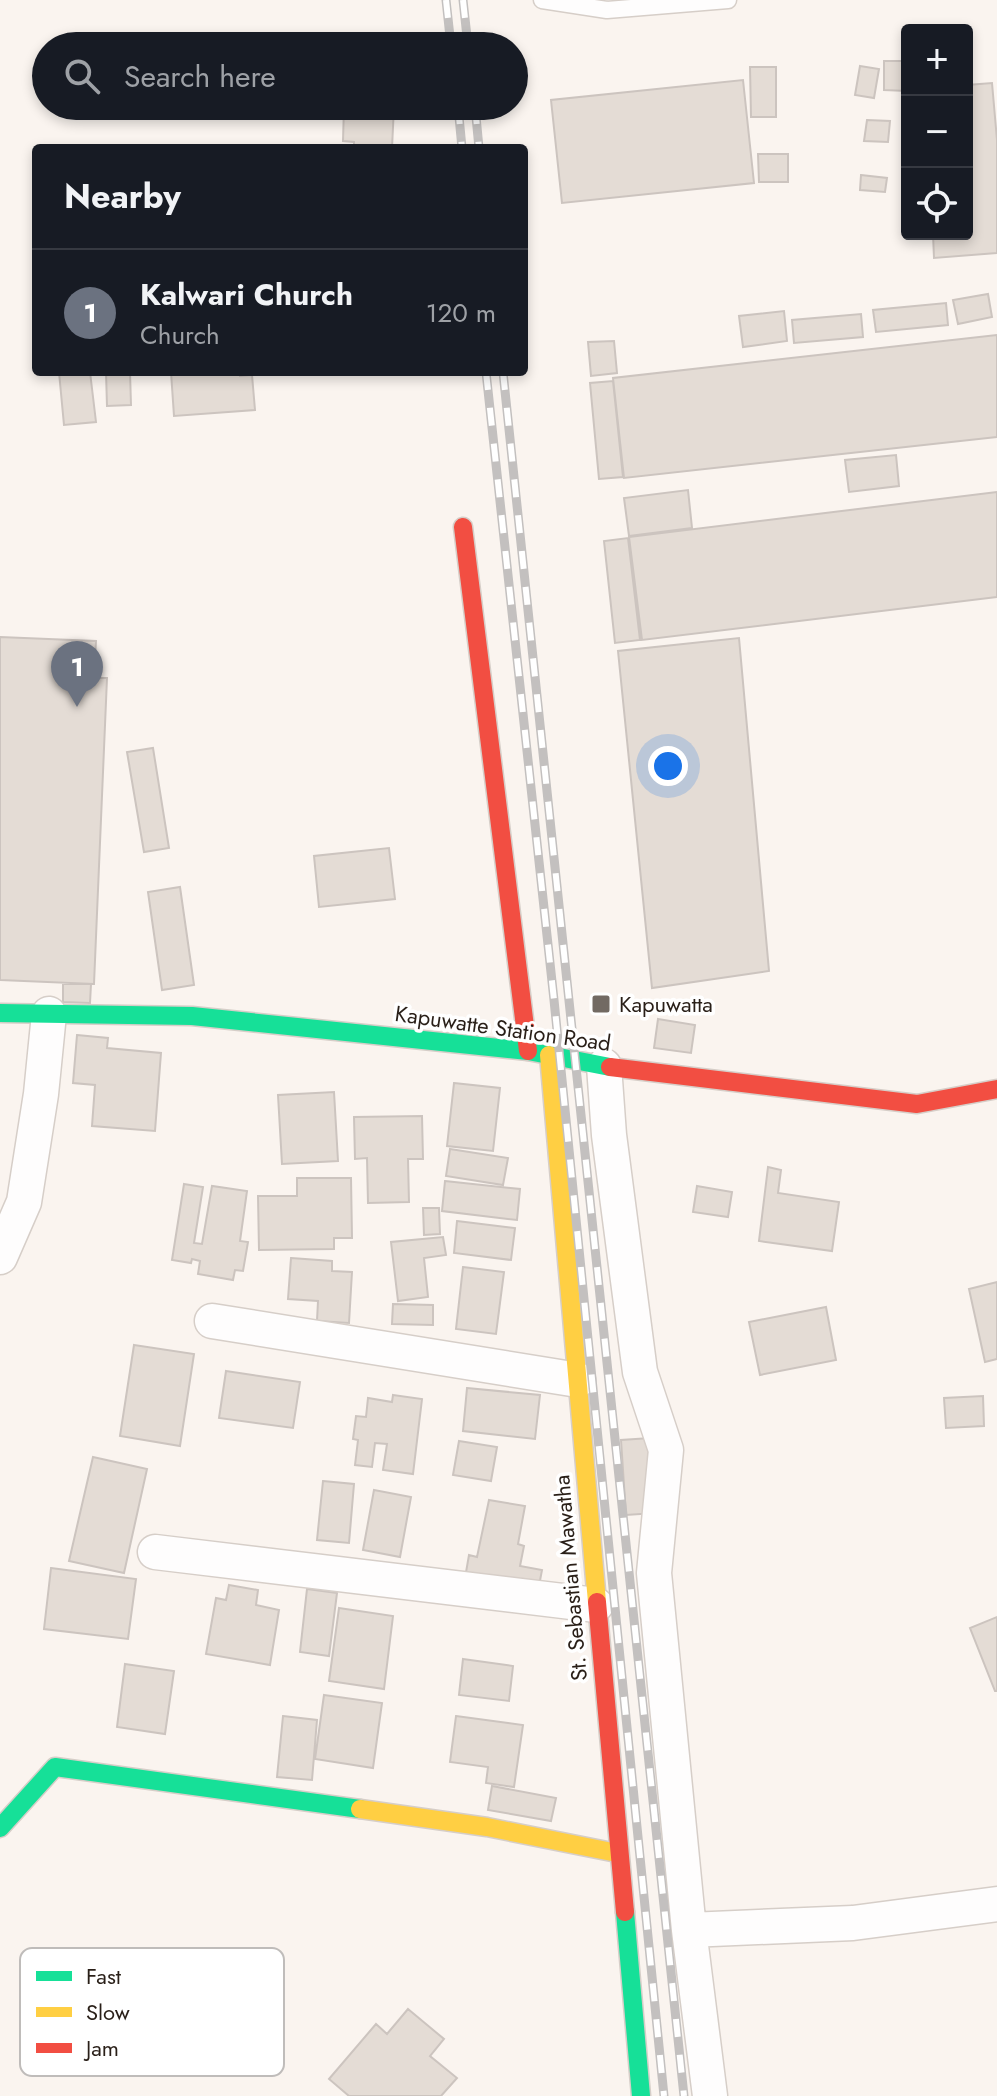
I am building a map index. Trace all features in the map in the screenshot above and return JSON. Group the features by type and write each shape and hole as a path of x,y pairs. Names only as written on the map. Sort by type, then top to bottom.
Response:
{"street":[{"path":"463,527 528,1051"},
{"name":"Kapuwatte Station Road","path":"0,1013 192,1016 528,1051 604,1066 917,1104 997,1089"},
{"path":"0,1257 24,1202 41,1094 49,1014"},
{"name":"St. Sebastian Mawatha","path":"549,1055 617,1853 641,2096"},
{"path":"604,1066 609,1135 640,1372 666,1450 654,1573 689,1930 710,2096"},
{"path":"212,1321 578,1380"},
{"path":"155,1552 596,1605"},
{"path":"0,1828 55,1767 487,1827 617,1853"},
{"path":"689,1930 853,1923 997,1904"}],"lane":[{"path":"542,0 607,10 728,0"}],"building":[{"path":"884,61 901,61 901,91 884,90"},
{"path":"860,66 879,69 874,98 855,95"},
{"path":"750,67 776,67 776,117 751,117"},
{"path":"743,80 754,183 562,203 551,100"},
{"path":"992,83 997,140 997,253 934,258 933,240 973,240 973,85"},
{"path":"344,120 393,120 392,144 343,141"},
{"path":"867,120 890,121 888,142 864,141"},
{"path":"758,154 788,154 788,182 759,182"},
{"path":"861,175 887,178 885,192 860,190"},
{"path":"988,294 992,317 958,324 953,300"},
{"path":"946,303 948,325 876,332 873,310"},
{"path":"784,311 787,341 743,347 739,316"},
{"path":"861,314 863,337 794,343 792,320"},
{"path":"997,335 997,437 624,478 613,378"},
{"path":"614,341 617,373 591,376 588,342"},
{"path":"59,376 90,376 96,422 64,425"},
{"path":"106,376 130,376 131,405 107,406"},
{"path":"171,376 252,376 255,410 174,416"},
{"path":"613,381 623,477 599,479 590,383"},
{"path":"896,455 899,486 849,492 845,460"},
{"path":"688,490 692,528 629,536 624,498"},
{"path":"997,492 997,597 642,640 629,537"},
{"path":"628,538 640,640 615,643 604,541"},
{"path":"0,637 96,641 94,678 107,678 94,984 0,980"},
{"path":"739,638 769,971 652,988 618,651"},
{"path":"153,748 169,848 144,852 127,752"},
{"path":"389,848 395,899 319,907 314,856"},
{"path":"180,887 194,985 162,990 148,892"},
{"path":"63,984 91,984 90,1003 63,1002"},
{"path":"658,1019 695,1025 691,1053 654,1048"},
{"path":"77,1035 108,1038 107,1048 161,1053 155,1131 92,1126 95,1085 73,1083"},
{"path":"454,1083 500,1088 493,1151 447,1146"},
{"path":"334,1092 338,1161 282,1164 278,1095"},
{"path":"422,1116 423,1159 408,1159 409,1202 368,1203 367,1158 355,1159 354,1117"},
{"path":"450,1149 508,1158 503,1185 446,1176"},
{"path":"768,1167 781,1170 778,1193 839,1202 832,1251 759,1241"},
{"path":"297,1178 351,1178 352,1238 334,1238 334,1249 259,1250 258,1196 297,1196"},
{"path":"445,1181 520,1189 517,1220 442,1211"},
{"path":"184,1184 203,1187 194,1243 202,1244 212,1186 247,1191 240,1241 248,1242 243,1271 235,1270 233,1280 198,1274 200,1261 172,1260"},
{"path":"697,1186 732,1192 728,1217 693,1212"},
{"path":"423,1208 439,1208 440,1234 424,1235"},
{"path":"457,1221 515,1228 511,1260 454,1253"},
{"path":"443,1237 446,1255 424,1258 428,1297 398,1301 391,1242"},
{"path":"291,1258 332,1261 332,1271 352,1272 349,1323 317,1321 318,1301 288,1299"},
{"path":"463,1267 504,1272 496,1334 456,1329"},
{"path":"997,1282 997,1359 985,1362 969,1289"},
{"path":"393,1304 433,1305 433,1325 392,1324"},
{"path":"826,1307 836,1360 760,1375 749,1322"},
{"path":"134,1345 194,1354 180,1446 120,1436"},
{"path":"226,1371 300,1382 293,1428 219,1418"},
{"path":"467,1388 540,1395 535,1439 463,1431"},
{"path":"393,1395 422,1399 413,1474 383,1470 387,1444 375,1443 372,1467 355,1465 358,1440 353,1439 356,1416 366,1417 368,1398 392,1402"},
{"path":"983,1396 984,1426 946,1428 944,1398"},
{"path":"650,1438 655,1513 626,1515 621,1440"},
{"path":"459,1441 497,1447 491,1481 453,1475"},
{"path":"93,1457 147,1469 124,1573 69,1561"},
{"path":"323,1481 354,1484 349,1543 317,1540"},
{"path":"374,1490 411,1497 400,1557 363,1550"},
{"path":"489,1500 525,1506 518,1544 524,1546 520,1566 542,1570 538,1591 465,1578 469,1555 477,1557"},
{"path":"51,1568 136,1579 128,1639 44,1629"},
{"path":"229,1585 258,1590 256,1605 279,1610 270,1665 206,1654 216,1598 226,1600"},
{"path":"307,1589 337,1593 329,1656 300,1652"},
{"path":"339,1608 393,1616 384,1689 329,1681"},
{"path":"997,1617 997,1691 995,1691 970,1628"},
{"path":"463,1659 513,1666 509,1701 459,1695"},
{"path":"125,1664 174,1671 165,1734 117,1727"},
{"path":"324,1695 382,1703 373,1768 315,1759"},
{"path":"283,1716 317,1720 312,1780 277,1777"},
{"path":"456,1716 523,1725 514,1787 486,1783 488,1767 450,1762"},
{"path":"492,1786 556,1798 551,1821 488,1810"},
{"path":"408,2009 444,2039 430,2056 457,2078 441,2096 349,2096 329,2079 376,2024 387,2034"}],"railway":[{"path":"446,0 449,32"},
{"path":"463,0 466,32"},
{"path":"459,120 462,144"},
{"path":"476,120 479,144"},
{"path":"486,376 554,1000 664,2096"},
{"path":"503,376 684,2096"}],"traffic: fast":[{"path":"0,1013 192,1016 528,1051 610,1067"},
{"path":"0,1828 55,1767 360,1809"},
{"path":"625,1912 641,2096"}],"traffic: slow":[{"path":"549,1055 597,1602"},
{"path":"360,1809 487,1827 617,1853"}],"traffic: jam":[{"path":"463,527 528,1051"},
{"path":"610,1067 917,1104 997,1089"},
{"path":"597,1602 625,1912"}],"place":[{"name":"Kalwari Church","path":"77,707"},
{"name":"Kapuwatta","path":"601,1004"}]}
